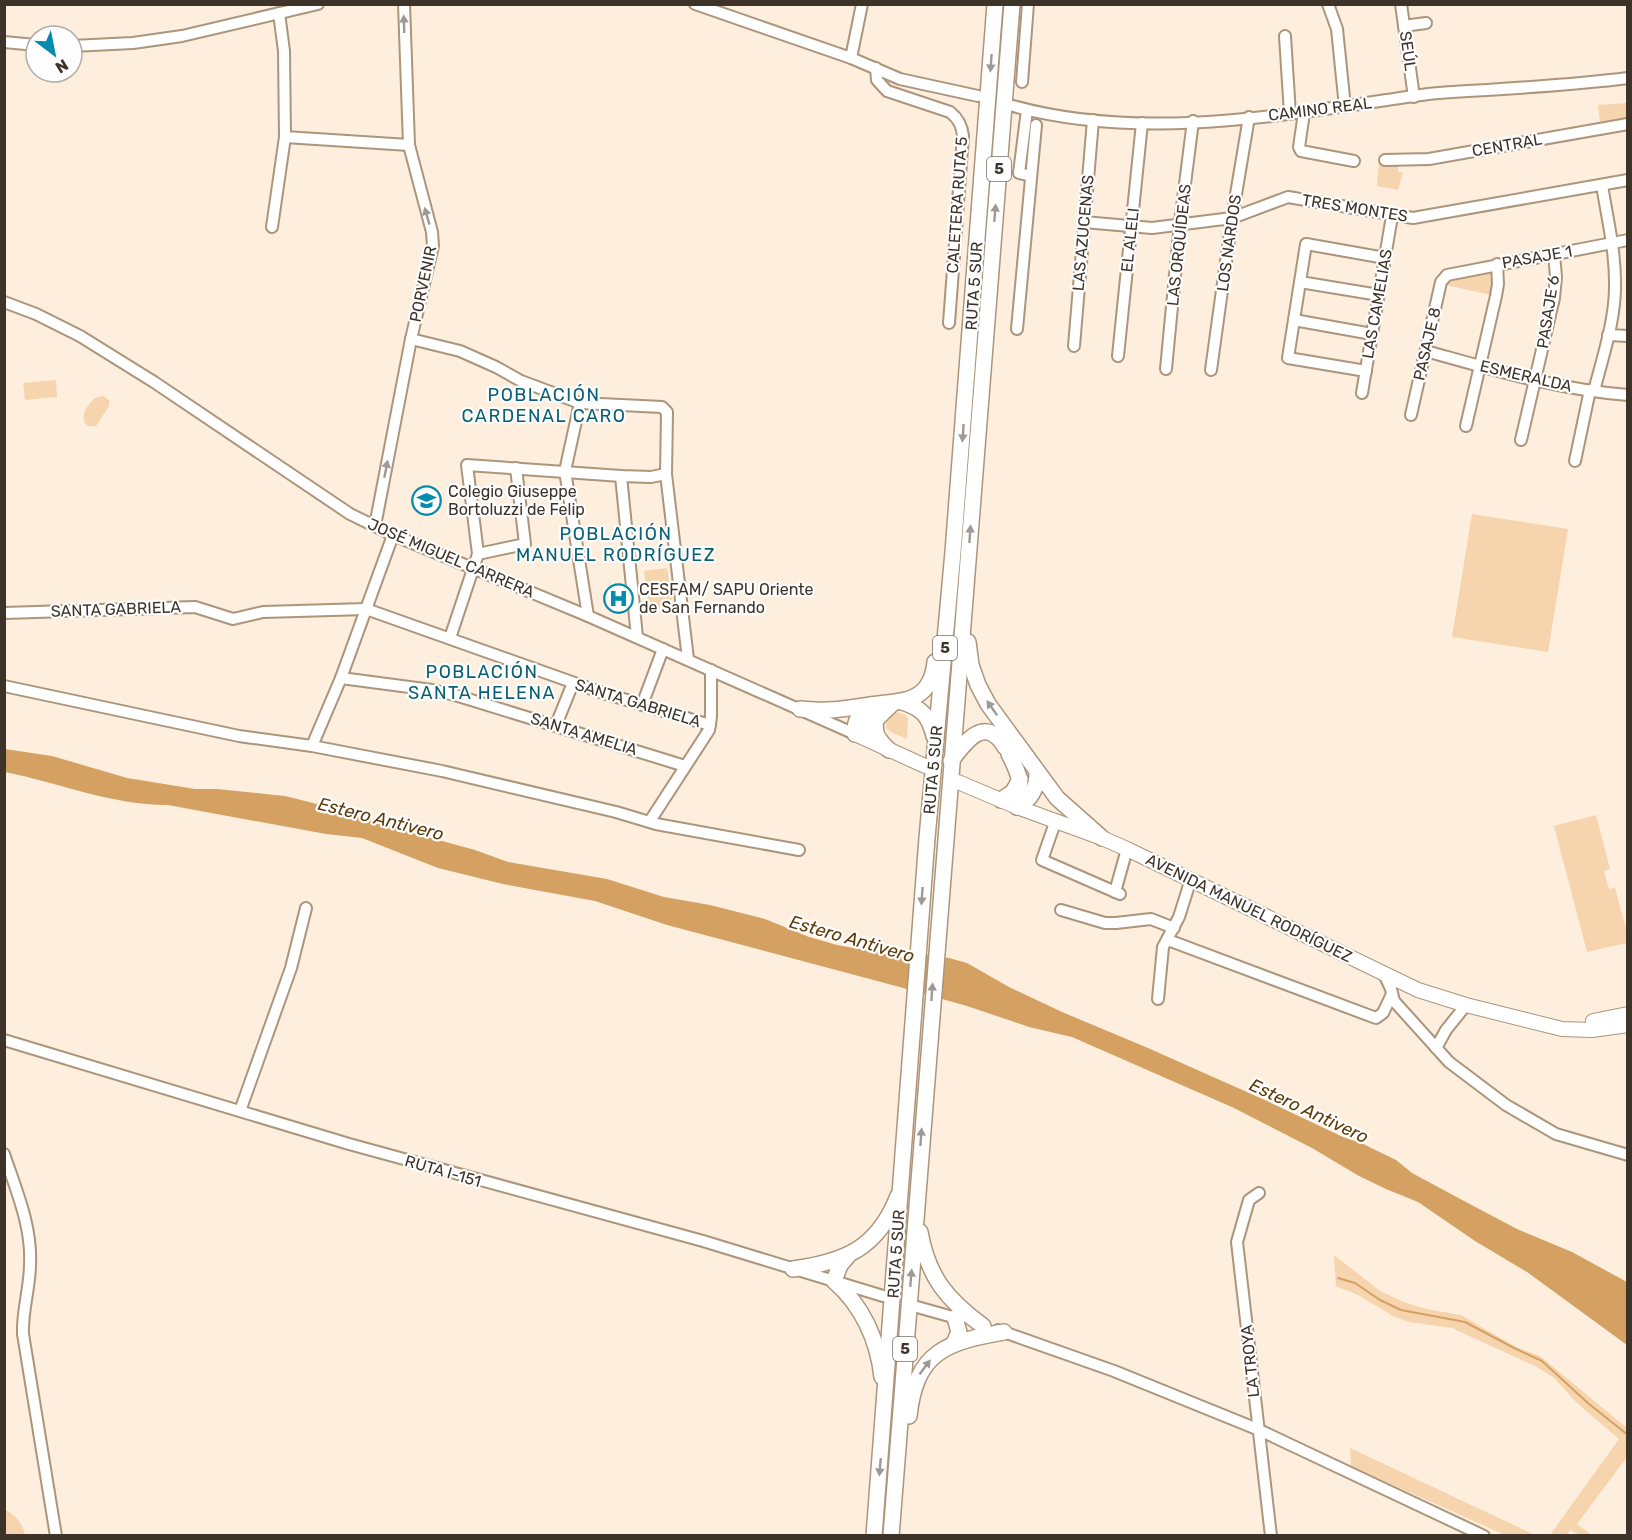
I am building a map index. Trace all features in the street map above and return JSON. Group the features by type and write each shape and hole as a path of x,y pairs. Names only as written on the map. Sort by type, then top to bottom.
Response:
{"highway":[{"name":"RUTA 5 SUR","path":"874,1536 927,838 954,552 995,4"},
{"name":"RUTA 5 SUR","path":"891,1536 916,1195 1012,4"},
{"path":"800,709 831,712 875,711 920,693 932,680 941,612 954,552"},
{"path":"966,593 971,665 988,704 1037,773 1064,806 1102,838"},
{"path":"897,703 915,706 926,714 936,745"},
{"path":"855,734 867,728 875,711"},
{"path":"875,711 876,734 889,750"},
{"path":"951,762 967,740 978,733 992,734 1000,739 1020,779 1017,807"},
{"path":"1017,807 1027,801 1034,791 1037,773"},
{"path":"1001,800 1013,792 1020,779"},
{"path":"885,1409 881,1370 873,1338 857,1307 834,1281 837,1270 847,1257 870,1239 884,1223 895,1203 902,1182"},
{"path":"916,1195 922,1243 932,1274 949,1297 983,1326"},
{"path":"793,1269 847,1257"},
{"path":"954,1343 959,1332 955,1318"},
{"path":"893,1504 902,1469 914,1383 931,1359 954,1343 970,1337 1004,1332"}],"main road":[{"name":"JOSÉ MIGUEL CARRERA","path":"855,734 924,766"},
{"name":"AVENIDA MANUEL RODRÍGUEZ","path":"958,782 1017,807 1102,838 1191,879 1385,976 1397,989 1562,1029 1580,1030 1628,1025"},
{"name":"AVENIDA MANUEL RODRÍGUEZ","path":"1543,1024 1582,1022 1628,1014"}],"street":[{"path":"84,46 111,45 176,37 318,4"},
{"name":"PORVENIR","path":"375,526 411,339 433,242 409,145 404,4"},
{"path":"695,4 851,58 910,82 978,96"},
{"path":"851,58 862,4"},
{"path":"1022,82 1028,4"},
{"path":"1328,4 1337,29 1345,107"},
{"name":"SEÚL","path":"1401,4 1414,97"},
{"path":"272,227 285,137 284,51 279,13"},
{"path":"1404,26 1426,23"},
{"path":"1285,36 1290,114"},
{"path":"4,42 24,44"},
{"name":"CALETERA RUTA 5","path":"876,68 877,80 887,91 950,112 958,119 962,127 949,323"},
{"name":"CAMINO REAL","path":"1013,106 1093,120 1142,123 1193,121 1304,113 1429,94 1579,84 1628,78"},
{"path":"1027,110 1019,173 1031,176"},
{"path":"1304,113 1299,147 1301,151 1354,161"},
{"name":"LOS NARDOS","path":"1211,370 1232,218 1249,117"},
{"name":"LAS AZUCENAS","path":"1074,346 1093,120"},
{"name":"LAS ORQUÍDEAS","path":"1166,369 1180,223 1193,121"},
{"name":"EL ALELI","path":"1118,356 1142,123"},
{"name":"CENTRAL","path":"1385,160 1429,159 1628,124"},
{"path":"1017,329 1036,125"},
{"path":"285,137 409,145"},
{"name":"TRES MONTES","path":"1084,222 1152,228 1232,218 1288,197 1392,216 1420,217 1628,180"},
{"path":"1575,461 1608,335 1615,283 1602,185"},
{"name":"LAS CAMELIAS","path":"1362,393 1392,216"},
{"name":"PASAJE 1","path":"1447,275 1628,240"},
{"path":"1366,371 1288,358 1306,244 1385,258"},
{"name":"PASAJE 6","path":"1521,440 1554,298 1556,277 1554,254"},
{"path":"1466,426 1498,284 1497,264"},
{"name":"PASAJE 8","path":"1411,415 1441,282 1447,275"},
{"path":"1300,282 1379,295"},
{"name":"JOSÉ MIGUEL CARRERA","path":"4,302 36,314 80,336 154,382 341,508 375,526 688,659 855,734"},
{"path":"1294,320 1372,334"},
{"path":"1608,335 1628,336"},
{"path":"411,339 460,351 521,381 580,403 662,407 667,412 666,474 688,659"},
{"name":"ESMERALDA","path":"1426,351 1536,379 1628,395"},
{"path":"580,403 565,471 588,616"},
{"path":"450,638 478,554 467,465 621,476 651,477 666,474"},
{"path":"478,554 525,544 516,468"},
{"path":"621,476 637,637"},
{"path":"312,746 341,678 393,535"},
{"name":"SANTA GABRIELA","path":"4,613 195,607 233,619 263,612 366,609 573,683 710,725"},
{"path":"642,705 663,649"},
{"path":"650,821 710,725 711,670"},
{"name":"SANTA AMELIA","path":"341,678 441,691 685,766"},
{"path":"556,725 573,683"},
{"path":"4,686 228,734 312,746 442,771 656,824 799,850"},
{"path":"1056,820 1042,860 1118,893 1127,849"},
{"path":"1158,999 1161,954 1174,928 1191,879"},
{"path":"240,1111 291,968 306,908"},
{"path":"1061,910 1105,922 1151,919 1174,928"},
{"path":"1168,940 1376,1018 1383,1013 1397,989"},
{"path":"1397,989 1403,1010 1449,1062 1468,1078 1525,1118 1556,1134 1628,1155"},
{"path":"1436,1048 1446,1030 1466,1005"},
{"name":"RUTA I-151","path":"4,1040 393,1157 703,1241 882,1296"},
{"path":"4,1154 22,1208 30,1247 29,1278 23,1311 23,1334 56,1536"},
{"name":"LA TROYA","path":"1259,1193 1249,1200 1237,1242 1271,1536"},
{"path":"917,1307 1004,1332 1114,1371 1257,1429 1484,1536"}],"shaded area":[{"path":"1627,103 1627,118 1600,123 1598,105"},
{"path":"1379,162 1398,164 1398,172 1403,172 1398,190 1377,186"},
{"path":"1492,270 1491,295 1446,285 1448,280"},
{"path":"56,380 57,397 25,400 23,383"},
{"path":"103,396 109,400 109,406 96,426 87,426 84,418 85,411 95,398"},
{"path":"1472,514 1568,529 1548,652 1452,637"},
{"path":"667,568 673,605 649,608 644,571"},
{"path":"895,712 904,714 908,718 907,739 886,728 887,718"},
{"path":"5,749 52,756 127,778 195,789 285,796 349,812 380,824 475,850 508,862 607,879 664,897 710,905 765,919 809,937 837,945 905,957 927,955 967,963 1009,987 1062,1012 1361,1143 1396,1160 1412,1173 1517,1229 1572,1252 1627,1282 1627,1345 1527,1272 1475,1241 1418,1202 1359,1176 1312,1148 1234,1108 1072,1037 1029,1027 967,1006 896,986 667,925 595,901 503,884 438,868 362,838 326,834 168,805 126,801 5,772"},
{"path":"1596,815 1610,869 1604,871 1609,889 1615,888 1627,932 1627,943 1587,952 1554,826"},
{"path":"1334,1255 1380,1291 1426,1309 1461,1315 1516,1347 1540,1356 1627,1428 1627,1457 1577,1524 1592,1535 1580,1535 1570,1530 1567,1535 1550,1535 1619,1439 1577,1403 1553,1377 1535,1366 1452,1328 1409,1322 1393,1316 1358,1295 1336,1286"},
{"path":"1350,1448 1535,1535 1505,1535 1351,1466"},
{"path":"4,1509 18,1520 25,1535 5,1535"}],"waterway":[{"path":"1338,1278 1355,1283 1380,1300 1401,1310 1465,1322 1542,1361 1589,1404 1628,1435"}],"place":[{"name":"Colegio Giuseppe Bortoluzzi de Felip","path":"427,500"},
{"name":"CESFAM/ SAPU Oriente de San Fernando","path":"618,598"}],"district":[{"name":"POBLACIÓN CARDENAL CARO","path":"544,405"},
{"name":"POBLACIÓN MANUEL RODRÍGUEZ","path":"616,544"},
{"name":"POBLACIÓN SANTA HELENA","path":"482,682"}],"water label":[{"name":"Estero Antivero","path":"381,819"},
{"name":"Estero Antivero","path":"852,939"},
{"name":"Estero Antivero","path":"1309,1111"}]}
